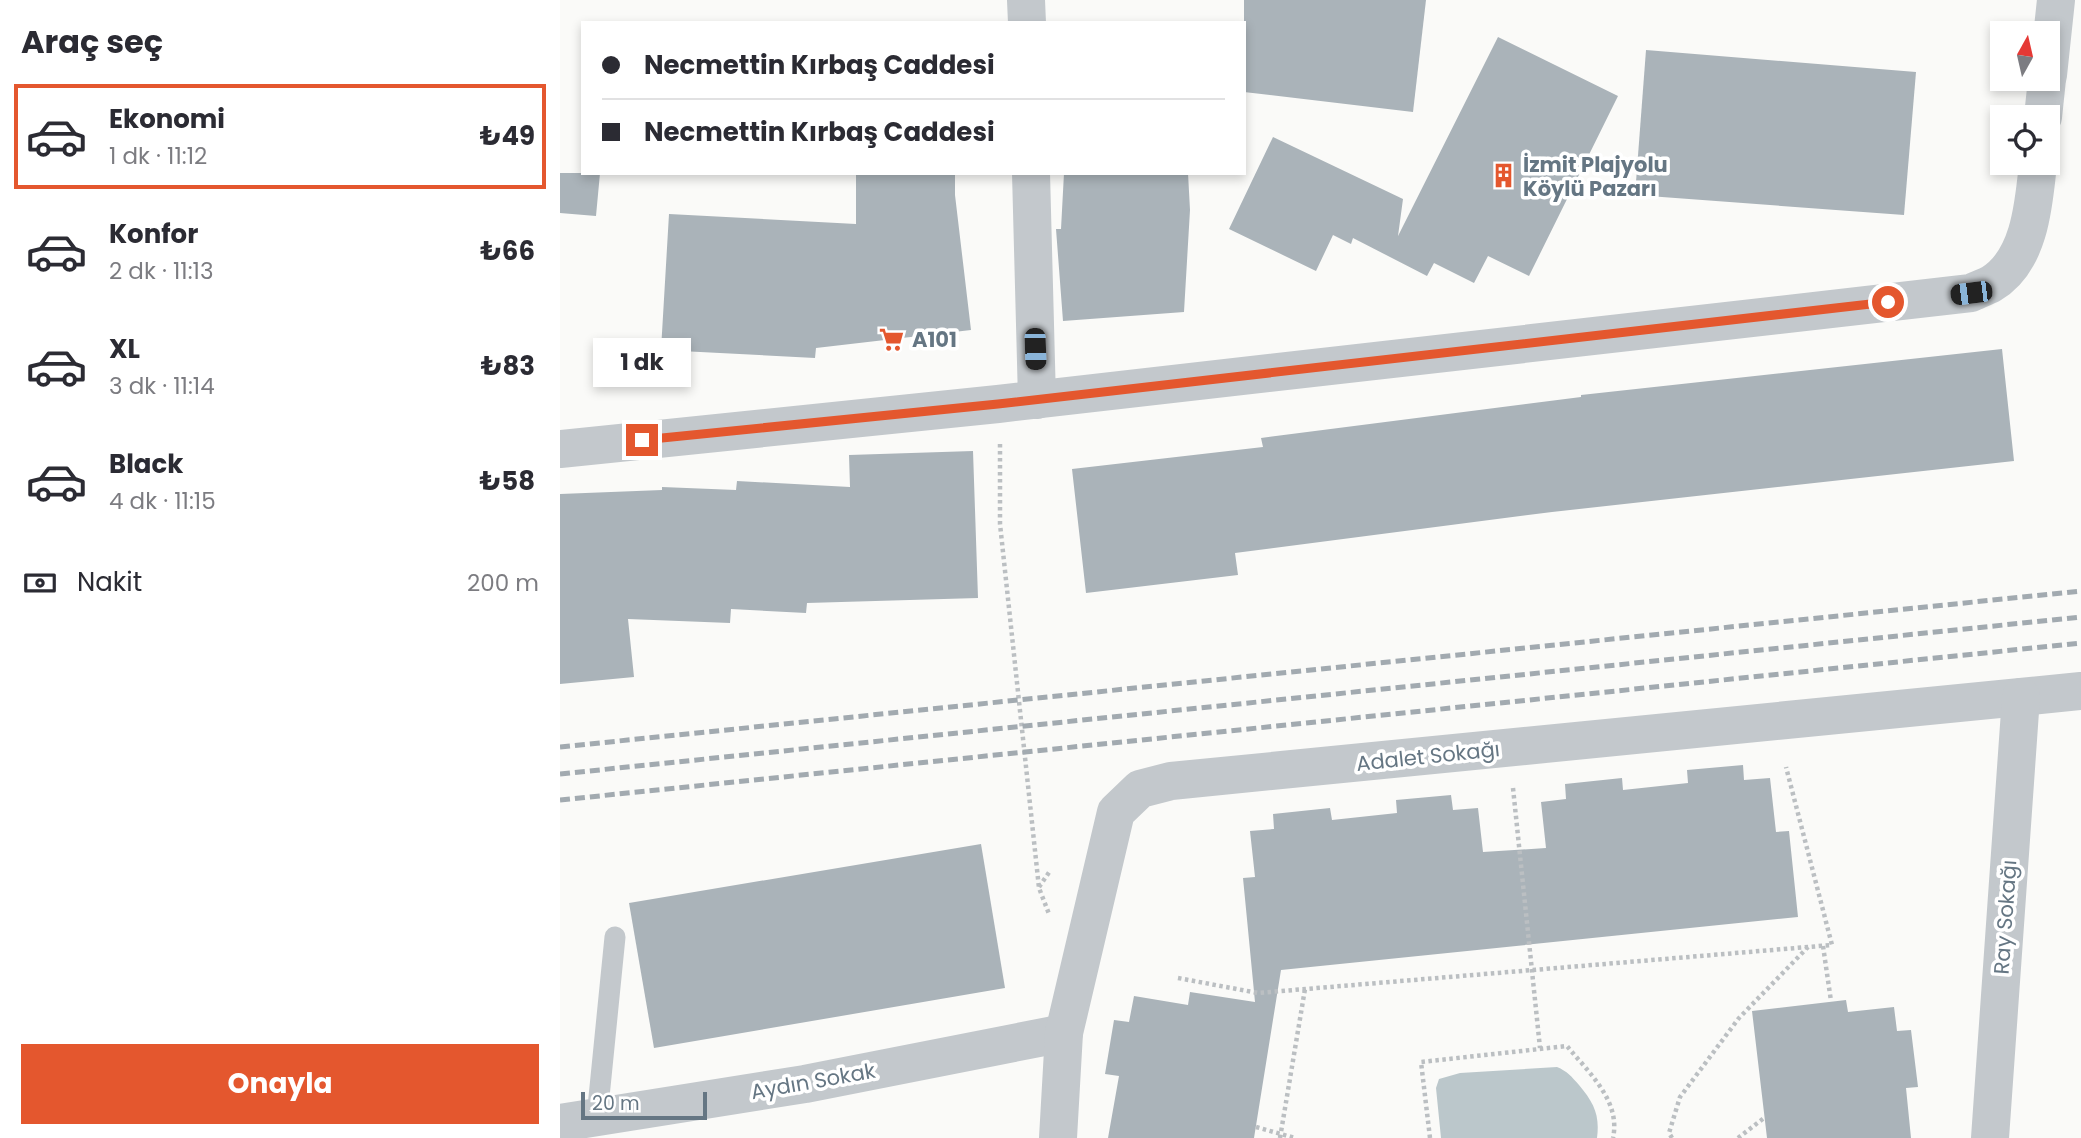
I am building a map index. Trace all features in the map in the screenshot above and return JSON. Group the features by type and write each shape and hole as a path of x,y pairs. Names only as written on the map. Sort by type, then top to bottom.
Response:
{"street":[{"path":"1026,0 1027,21"},
{"path":"2054,21 2056,0"},
{"path":"1031,175 1037,400"},
{"path":"560,449 1037,400 1971,293 1993,283 2013,262 2027,233 2036,175"},
{"name":"Adalet Sokağı","path":"1058,1138 1064,1033 1116,812 1140,789 1171,782 2081,691"},
{"name":"Ray Sokağı","path":"1990,1138 2021,696"},
{"name":"Aydın Sokak","path":"578,1120 805,1084 1064,1033"}],"lane":[{"path":"578,1120 615,937"}],"path":[{"path":"1000,450 1000,524 1038,888 1050,871"},
{"path":"1178,978 1258,993 1832,945 1786,767"},
{"path":"1513,786 1540,1048"},
{"path":"1823,946 1831,1002"},
{"path":"1672,1138 1669,1133 1680,1097 1739,1018 1808,947"},
{"path":"1280,1135 1304,989"},
{"path":"1430,1138 1421,1062 1567,1046 1597,1083 1612,1107 1615,1128 1613,1138"},
{"path":"1738,1138 1765,1118"},
{"path":"1256,1126 1295,1138"}],"shaded area":[{"path":"1557,1067 1572,1077 1592,1104 1597,1116 1597,1138 1441,1138 1436,1088 1439,1079 1460,1073"}],"building":[{"path":"1244,0 1426,0 1413,112 1246,92"},
{"name":"İzmit Plajyolu Köylü Pazarı","path":"1498,37 1618,96 1529,276 1488,256 1474,283 1434,263 1427,276 1353,238 1351,244 1333,235 1316,271 1229,229 1273,137 1403,199 1398,236"},
{"path":"1646,50 1916,72 1904,215 1635,195"},
{"path":"560,173 600,175 596,216 560,213"},
{"path":"856,175 955,175 971,330 816,348 815,358 661,350 669,214 856,224"},
{"path":"1064,175 1188,175 1190,210 1184,312 1063,321 1056,229 1061,229"},
{"path":"2002,349 2014,461 1552,512 1235,553 1238,575 1086,593 1072,469 1263,447 1261,438 1581,395"},
{"path":"973,451 978,598 807,603 806,613 731,609 730,623 628,619 634,677 560,684 560,494 662,490 662,487 736,490 737,481 850,487 849,455"},
{"path":"1743,765 1744,780 1770,778 1776,832 1789,831 1798,917 1281,970 1254,1138 1108,1138 1119,1076 1105,1074 1114,1020 1129,1022 1134,996 1188,1005 1190,992 1255,1002 1243,878 1255,877 1250,831 1274,829 1273,814 1330,808 1332,820 1397,813 1396,800 1451,795 1453,810 1478,808 1483,852 1546,848 1541,802 1566,799 1565,784 1622,778 1623,790 1688,783 1687,770"},
{"path":"981,844 1005,988 654,1048 629,903"},
{"path":"1846,1000 1848,1012 1894,1007 1897,1031 1911,1030 1918,1087 1906,1088 1911,1138 1767,1138 1752,1011"}],"railway":[{"path":"560,747 2081,591"},
{"path":"560,774 2081,617"},
{"path":"560,800 2081,643"}],"place":[{"name":"İzmit Plajyolu Köylü Pazarı","path":"1503,176"},
{"name":"A101","path":"892,339"}],"route":[{"path":"642,440 998,404 1888,302"}]}
